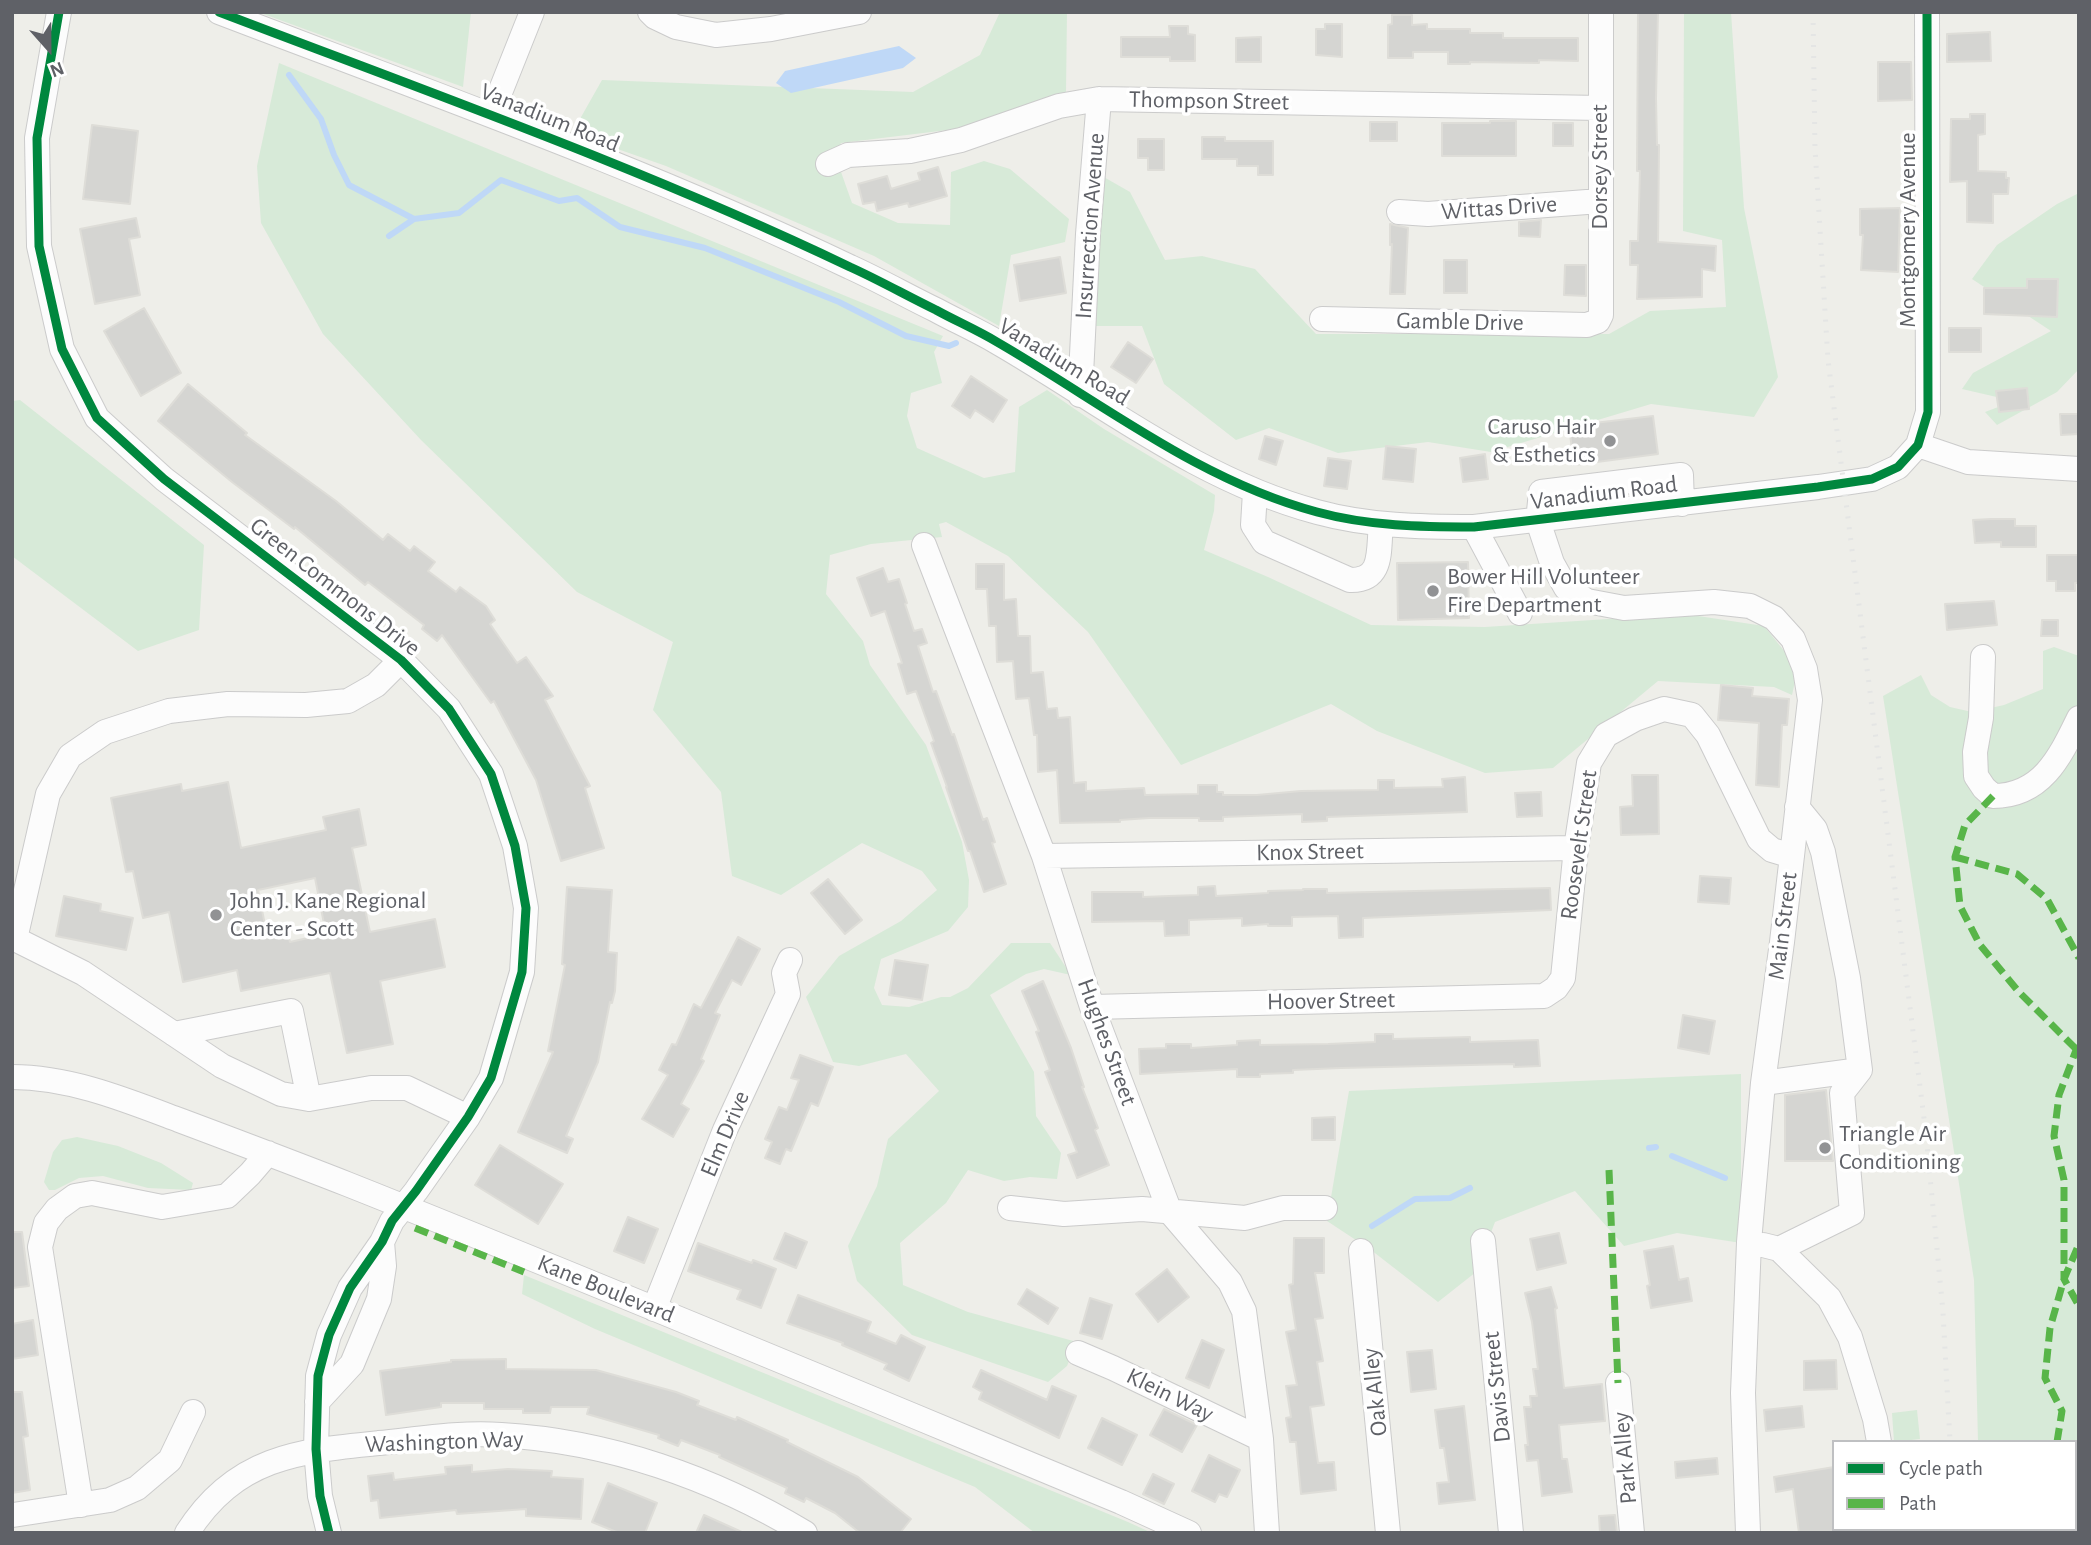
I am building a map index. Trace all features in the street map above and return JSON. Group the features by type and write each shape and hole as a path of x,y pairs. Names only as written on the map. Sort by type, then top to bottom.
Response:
{"street":[{"name":"Green Commons Drive","path":"59,12 37,138 38,246 62,349 97,418 164,479 401,660 449,709 491,774 515,846 526,908 522,972 491,1078 468,1117 392,1221 382,1241 349,1288 329,1335 318,1376 316,1449 320,1496 329,1533"},
{"name":"Vanadium Road","path":"219,12 491,115 718,206 852,268 996,341 1178,454 1255,492 1319,513 1381,524 1427,527 1474,527 1538,521 1872,478 1898,467 1918,445"},
{"path":"491,115 531,12"},
{"path":"650,12 676,27 716,35 737,22 859,12"},
{"name":"Dorsey Street","path":"1598,321 1601,315 1601,12"},
{"name":"Montgomery Avenue","path":"1918,445 1928,412 1927,12"},
{"name":"Thompson Street","path":"828,164 848,155 910,151 961,140 1059,107 1099,99 1600,108"},
{"name":"Insurrection Avenue","path":"1080,395 1088,234 1099,99"},
{"name":"Wittas Drive","path":"1399,212 1428,214 1600,201"},
{"name":"Gamble Drive","path":"1322,319 1587,325 1598,321"},
{"path":"1918,445 1968,462 2079,469"},
{"path":"1255,492 1252,524 1264,542 1350,580 1361,580 1370,576 1375,569 1381,524"},
{"name":"Main Street","path":"1538,521 1552,563 1566,588 1587,601 1624,608 1714,602 1750,606 1774,618 1793,639 1805,668 1810,700 1763,1083 1749,1242 1743,1393 1748,1533"},
{"path":"1474,527 1520,613"},
{"name":"Hughes Street","path":"924,545 1044,856 1092,1007 1170,1212 1230,1282 1244,1311 1261,1439 1267,1533"},
{"path":"1983,657 1981,718 1975,752 1976,776 1993,796 2023,792 2044,776 2064,747 2079,718"},
{"path":"401,660 376,685 348,701 306,705 228,704 169,711 104,732 70,756 48,794 14,939 83,973 222,1066 281,1094 309,1100 371,1088 407,1087 468,1117"},
{"name":"Roosevelt Street","path":"1563,978 1576,848 1588,763 1606,736 1635,719 1664,709 1692,715 1708,735 1759,839 1772,850 1792,856"},
{"path":"1779,1249 1852,1213 1842,1093 1860,1070 1848,978 1823,852 1815,829 1797,807"},
{"name":"Knox Street","path":"1044,856 1576,848"},
{"name":"Elm Drive","path":"654,1309 725,1130 788,994 784,974 790,960"},
{"name":"Hoover Street","path":"1092,1007 1544,996 1556,988 1563,978"},
{"path":"174,1034 290,1012 309,1100"},
{"path":"1763,1083 1860,1070"},
{"name":"Kane Boulevard","path":"12,1077 98,1090 268,1153 654,1309 1121,1502 1189,1533"},
{"path":"81,1505 40,1247 47,1223 57,1209 75,1196 92,1193 162,1207 227,1196 268,1153"},
{"path":"1010,1208 1064,1214 1142,1209 1245,1218 1283,1208 1325,1208"},
{"path":"317,1402 352,1364 377,1303 383,1266 382,1241"},
{"name":"Davis Street","path":"1483,1241 1511,1533"},
{"path":"1749,1242 1779,1249 1829,1298 1850,1337 1875,1419 1879,1440"},
{"name":"Oak Alley","path":"1361,1251 1388,1533"},
{"path":"349,1288 377,1303"},
{"name":"Klein Way","path":"1078,1353 1261,1439"},
{"name":"Park Alley","path":"1618,1383 1632,1533"},
{"path":"13,1515 110,1500 137,1488 170,1460 193,1412"},
{"name":"Washington Way","path":"187,1533 205,1507 222,1490 244,1474 278,1459 316,1449 453,1436 498,1435 548,1439 610,1451 737,1496 805,1533"}],"green space":[{"path":"258,12 471,12 463,87"},
{"path":"1000,12 1067,12 1066,92 956,129 841,143 835,155 852,203 898,223 950,225 951,172 984,161 1010,169 1069,219 1065,242 1011,255 999,326 874,256 666,166 572,133 602,80 913,92 980,55"},
{"path":"1684,12 1731,12 1744,208 1778,377 1754,417 1651,404 1491,452 1428,442 1338,453 1269,428 1236,440 1164,384 1142,326 1096,326 1102,176 1130,192 1165,260 1202,256 1255,269 1316,334 1609,334 1650,311 1726,307 1722,240 1683,231"},
{"path":"279,63 943,336 934,352 942,383 911,393 907,416 917,448 984,478 1015,472 1019,407 1047,390 1104,429 1215,495 1214,511 1204,550 1371,625 1485,627 1685,614 1764,626 1798,668 1792,695 1774,687 1658,681 1553,768 1485,773 1377,731 1331,704 1181,765 1088,632 1008,556 946,522 939,524 942,537 871,544 830,555 826,594 863,641 870,665 926,745 962,842 969,880 968,907 948,931 881,959 874,988 882,1005 909,1007 941,997 950,997 968,988 1011,943 1050,943 1071,975 1044,969 1026,974 990,995 1034,1072 1036,1116 1061,1153 1057,1179 1030,1177 1004,1181 968,1170 946,1203 900,1243 903,1285 968,1312 1077,1342 1067,1366 1048,1382 912,1335 857,1281 848,1246 877,1186 888,1139 939,1091 906,1054 859,1066 833,1062 806,997 839,956 901,921 937,890 922,871 862,843 781,895 732,876 721,792 653,710 673,642 577,592 421,440 323,334 261,223 257,166"},
{"path":"2079,193 2079,369 2057,392 1997,425 1985,412 2014,401 1962,389 1973,373 2051,331 1972,279 1997,245 2057,204"},
{"path":"20,400 204,545 199,630 138,651 12,556 12,401"},
{"path":"2054,647 2079,656 2079,1533 1981,1533 2077,1531 2077,1440 1978,1440 1974,1280 1883,696 1921,675 1931,695 1950,707 1972,712 2004,705 2043,689 2043,651"},
{"path":"1741,1074 1741,1243 1677,1233 1624,1246 1575,1191 1495,1222 1476,1272 1438,1302 1371,1250 1327,1221 1349,1091"},
{"path":"77,1137 118,1146 161,1163 193,1183 191,1190 148,1188 103,1176 79,1178 55,1190 49,1190 44,1182 53,1152 62,1140"},
{"path":"524,1275 1152,1533 1035,1533 975,1487 595,1329 522,1294"},
{"path":"1917,1410 1920,1439 1894,1440 1892,1413"}],"water":[{"path":"899,46 916,58 903,68 791,93 776,83 785,71"}],"building":[{"path":"1638,12 1658,12 1658,242 1716,246 1715,271 1702,269 1702,297 1637,299 1638,265 1630,265 1630,241 1638,241"},
{"path":"1392,15 1412,15 1412,25 1427,24 1427,29 1470,29 1470,33 1503,33 1503,38 1578,38 1578,61 1448,64 1448,52 1413,52 1413,58 1388,58 1388,25 1392,24"},
{"path":"1325,24 1342,24 1342,57 1316,55 1316,29 1325,29"},
{"path":"1169,26 1188,26 1188,34 1195,35 1195,61 1170,61 1170,57 1121,57 1121,37 1170,37"},
{"path":"1990,32 1991,61 1947,62 1947,34"},
{"path":"1261,37 1261,62 1236,62 1236,38"},
{"path":"1878,62 1911,62 1912,100 1878,101"},
{"path":"1970,114 1985,114 1985,134 1978,135 1978,171 2006,172 2006,178 2009,178 2008,194 1993,194 1993,223 1967,222 1967,181 1950,182 1951,119 1970,119"},
{"path":"1516,121 1516,156 1442,156 1442,123"},
{"path":"1370,122 1397,122 1397,141 1370,141"},
{"path":"1553,123 1573,123 1573,146 1553,146"},
{"path":"92,125 138,131 130,204 83,199"},
{"path":"1202,137 1225,137 1225,141 1273,141 1273,175 1258,175 1258,166 1237,166 1237,159 1202,159"},
{"path":"1138,139 1164,139 1164,170 1148,170 1148,158 1138,158"},
{"path":"938,167 947,196 909,207 908,203 877,211 875,202 863,204 858,184 887,176 891,189 920,180 918,173"},
{"path":"1900,208 1898,272 1861,270 1863,235 1860,235 1860,209"},
{"path":"136,218 140,237 129,239 140,295 95,304 80,229"},
{"path":"1541,220 1540,237 1519,236 1519,222"},
{"path":"1390,224 1408,228 1405,294 1390,294"},
{"path":"1060,257 1066,293 1020,301 1014,265"},
{"path":"1444,260 1467,260 1467,293 1444,293"},
{"path":"1565,265 1586,265 1586,296 1564,295"},
{"path":"2027,279 2058,279 2057,317 1984,314 1984,288 2027,288"},
{"path":"144,308 181,373 141,396 104,331"},
{"path":"1949,328 1981,328 1981,352 1949,352"},
{"path":"1128,342 1153,359 1136,383 1111,367"},
{"path":"971,376 1007,400 993,422 975,410 970,418 952,406"},
{"path":"188,384 247,433 245,435 336,501 383,540 388,534 410,551 414,546 435,562 428,571 456,592 460,587 486,606 495,620 490,624 517,663 526,657 553,696 545,700 590,786 585,788 604,848 561,861 536,780 494,701 491,703 442,635 437,641 422,629 424,625 368,582 365,585 158,421"},
{"path":"2027,388 2029,409 1999,412 1996,391"},
{"path":"2060,414 2079,414 2079,434 2061,435"},
{"path":"1653,416 1658,454 1574,465 1569,426"},
{"path":"1265,436 1283,441 1276,465 1259,459"},
{"path":"1386,446 1416,449 1413,482 1383,479"},
{"path":"1485,454 1488,479 1463,482 1460,458"},
{"path":"1328,458 1351,461 1347,489 1324,486"},
{"path":"2015,519 2015,526 2036,526 2036,547 2001,547 2001,542 1975,543 1973,520"},
{"path":"2047,555 2079,555 2079,583 2075,583 2075,591 2056,591 2056,581 2047,581"},
{"name":"Bower Hill Volunteer Fire Department","path":"1468,562 1469,618 1398,620 1397,563"},
{"path":"976,564 1004,564 1004,600 1016,599 1018,636 1030,636 1031,673 1043,672 1047,709 1057,708 1058,718 1070,717 1074,783 1086,782 1086,791 1144,788 1145,795 1198,794 1198,785 1217,785 1217,792 1223,792 1223,795 1257,795 1301,791 1378,790 1378,780 1394,780 1394,788 1443,787 1442,779 1465,777 1467,812 1327,817 1327,821 1302,822 1302,814 1223,817 1223,821 1149,818 1120,822 1060,823 1057,770 1038,772 1037,735 1034,735 1029,698 1016,699 1013,661 997,662 996,626 989,626 987,589 976,589"},
{"path":"883,568 888,582 899,579 914,631 922,629 927,643 918,646 933,692 936,691 952,735 954,734 983,820 987,818 995,842 992,843 1006,884 984,892 931,743 934,741 916,691 907,694 898,664 902,663 885,611 871,616 857,578"},
{"path":"1994,601 1997,625 1947,630 1945,604"},
{"path":"2042,620 2058,620 2058,636 2041,636"},
{"path":"1721,685 1753,688 1752,696 1789,699 1787,725 1782,725 1779,787 1756,785 1759,723 1718,720"},
{"path":"1632,775 1658,775 1659,834 1621,835 1620,807 1633,806"},
{"name":"John J. Kane Regional Center - Scott","path":"228,782 241,848 326,830 323,817 359,809 366,845 352,848 370,932 435,919 445,967 380,981 393,1044 347,1053 330,973 241,991 237,970 183,982 169,912 143,918 133,871 126,872 111,798 181,784 182,791","holes":["315,878 326,934 290,942 287,931 278,933 275,923 265,925 258,890"]},
{"path":"1541,792 1542,816 1517,817 1515,793"},
{"path":"1700,876 1731,878 1729,904 1698,902"},
{"path":"828,879 862,920 845,934 811,893"},
{"path":"1215,886 1216,896 1303,889 1327,889 1327,893 1550,888 1551,910 1363,918 1363,937 1339,938 1338,916 1292,917 1292,926 1242,926 1242,918 1189,920 1189,935 1165,936 1164,921 1092,922 1092,892 1143,892 1143,897 1198,895 1198,887"},
{"path":"567,887 612,890 608,952 617,953 615,991 612,1003 610,1002 598,1062 566,1136 573,1139 567,1153 518,1132 553,1052 548,1051 565,965 562,964"},
{"path":"64,896 101,904 100,911 133,918 126,950 56,936"},
{"path":"738,937 760,949 741,985 732,980 715,1013 720,1015 701,1059 704,1061 681,1104 689,1109 673,1137 642,1119 668,1075 659,1070 672,1044 676,1045 694,1004 701,1008"},
{"path":"895,960 928,965 922,1000 889,995"},
{"path":"1043,981 1071,1048 1098,1128 1095,1130 1109,1165 1077,1178 1068,1155 1077,1152 1045,1072 1050,1070 1036,1032 1039,1031 1022,991"},
{"path":"1683,1015 1715,1021 1709,1054 1678,1048"},
{"path":"1375,1034 1393,1034 1393,1039 1470,1037 1470,1042 1538,1040 1540,1066 1514,1067 1514,1064 1341,1068 1293,1070 1293,1073 1260,1074 1260,1077 1237,1077 1237,1069 1140,1074 1139,1049 1166,1048 1166,1044 1191,1044 1191,1048 1237,1045 1237,1041 1260,1040 1260,1045 1375,1042"},
{"path":"800,1055 833,1067 818,1106 811,1103 791,1151 786,1149 780,1164 765,1158 772,1142 765,1139 779,1107 787,1110 799,1080 791,1078"},
{"path":"1826,1090 1833,1161 1785,1161 1785,1095"},
{"path":"1335,1117 1335,1140 1312,1140 1312,1118"},
{"path":"500,1145 563,1184 538,1224 475,1185"},
{"path":"628,1217 658,1229 644,1263 614,1251"},
{"path":"12,1232 22,1232 29,1286 12,1288"},
{"path":"785,1233 807,1242 796,1268 774,1259"},
{"path":"1559,1233 1566,1263 1537,1270 1530,1239"},
{"path":"1294,1238 1324,1238 1324,1273 1315,1273 1323,1318 1315,1319 1323,1361 1317,1362 1324,1405 1310,1407 1318,1463 1334,1462 1336,1490 1301,1494 1296,1442 1290,1442 1286,1418 1291,1417 1286,1386 1297,1385 1286,1332 1296,1330 1289,1285 1293,1284"},
{"path":"698,1243 776,1269 761,1308 737,1299 741,1290 688,1271"},
{"path":"1673,1246 1679,1280 1688,1278 1692,1301 1651,1308 1644,1251"},
{"path":"1167,1269 1189,1297 1158,1322 1136,1294"},
{"path":"1551,1287 1557,1308 1564,1388 1602,1384 1605,1421 1559,1425 1562,1459 1567,1459 1572,1492 1542,1496 1538,1460 1527,1461 1525,1445 1528,1445 1524,1407 1531,1407 1530,1396 1537,1396 1533,1369 1538,1369 1525,1293"},
{"path":"1027,1289 1058,1308 1048,1324 1018,1304"},
{"path":"798,1295 871,1322 867,1332 896,1344 901,1335 925,1347 909,1381 884,1369 887,1364 842,1345 843,1343 787,1323"},
{"path":"1090,1298 1112,1305 1102,1339 1080,1333"},
{"path":"33,1320 38,1355 12,1359 12,1324"},
{"path":"1202,1340 1224,1350 1209,1388 1186,1378"},
{"path":"1432,1350 1436,1389 1411,1392 1407,1352"},
{"path":"506,1359 506,1369 596,1370 699,1401 697,1405 736,1420 737,1417 858,1477 911,1519 900,1533 860,1533 835,1513 806,1498 804,1502 785,1493 787,1488 719,1457 720,1455 681,1440 678,1446 658,1438 659,1435 587,1414 589,1407 551,1407 550,1413 523,1413 523,1409 484,1409 484,1403 441,1403 441,1407 386,1415 380,1371 451,1360"},
{"path":"1836,1360 1837,1389 1804,1390 1804,1361"},
{"path":"981,1370 1047,1400 1052,1386 1076,1396 1059,1438 979,1399 982,1392 973,1387"},
{"path":"12,1392 22,1392 28,1436 23,1437 30,1490 12,1493"},
{"path":"1464,1406 1475,1500 1439,1504 1437,1483 1449,1482 1444,1448 1440,1448 1435,1410"},
{"path":"1802,1406 1804,1427 1766,1431 1764,1410"},
{"path":"1164,1409 1197,1425 1182,1452 1150,1435"},
{"path":"1102,1418 1137,1435 1122,1465 1088,1448"},
{"path":"1209,1455 1240,1470 1227,1497 1219,1494 1215,1502 1192,1491"},
{"path":"1717,1458 1718,1474 1676,1478 1675,1462"},
{"path":"472,1465 472,1472 508,1469 552,1471 551,1477 583,1479 581,1519 526,1516 526,1509 457,1514 456,1510 380,1518 378,1500 371,1501 368,1476 393,1473 394,1480 446,1474 445,1467"},
{"path":"1832,1467 1834,1533 1799,1533 1793,1489 1776,1492 1774,1477"},
{"path":"1153,1474 1174,1484 1164,1504 1143,1494"},
{"path":"608,1483 657,1503 645,1533 619,1533 592,1522"},
{"path":"704,1515 744,1533 696,1533"},
{"path":"1615,1515 1617,1533 1600,1533 1599,1516"}],"waterway":[{"path":"289,75 321,119 349,185 414,219"},
{"path":"389,236 414,219 459,213 501,180 559,201 577,198 620,227 705,248 839,302 906,336 949,346 956,343"},
{"path":"1649,1148 1656,1147"},
{"path":"1672,1156 1725,1178"},
{"path":"1372,1226 1415,1199 1450,1198 1470,1188"}],"railway":[{"path":"1813,12 1815,148 1828,360 1926,1134 1943,1312 1950,1440"}],"marked path":[{"path":"1993,796 1965,825 1955,857 1960,906 1980,945 2019,992 2079,1052"},
{"path":"1955,857 2017,874 2047,899 2079,958"},
{"path":"2078,1045 2059,1095 2054,1136 2064,1180 2064,1279 2079,1306"},
{"path":"1609,1170 1618,1383"},
{"path":"415,1228 524,1272"},
{"path":"2057,1440 2062,1411 2045,1378 2050,1328 2064,1279 2079,1244"}],"cycle path":[{"path":"59,12 37,138 39,246 62,349 97,418 164,479 401,660 449,709 491,774 515,846 526,908 522,972 491,1078 468,1117 392,1221 382,1242 350,1288 329,1335 318,1376 316,1449 320,1496 329,1533"},
{"path":"219,12 537,133 773,231 982,333 1151,438 1231,480 1273,498 1336,517 1375,523 1474,527 1872,479 1898,467 1918,445 1928,412 1927,12"}],"place":[{"name":"Caruso Hair & Esthetics","path":"1610,441"},
{"name":"Bower Hill Volunteer Fire Department","path":"1433,591"},
{"name":"John J. Kane Regional Center - Scott","path":"216,915"},
{"name":"Triangle Air Conditioning","path":"1825,1148"}]}
